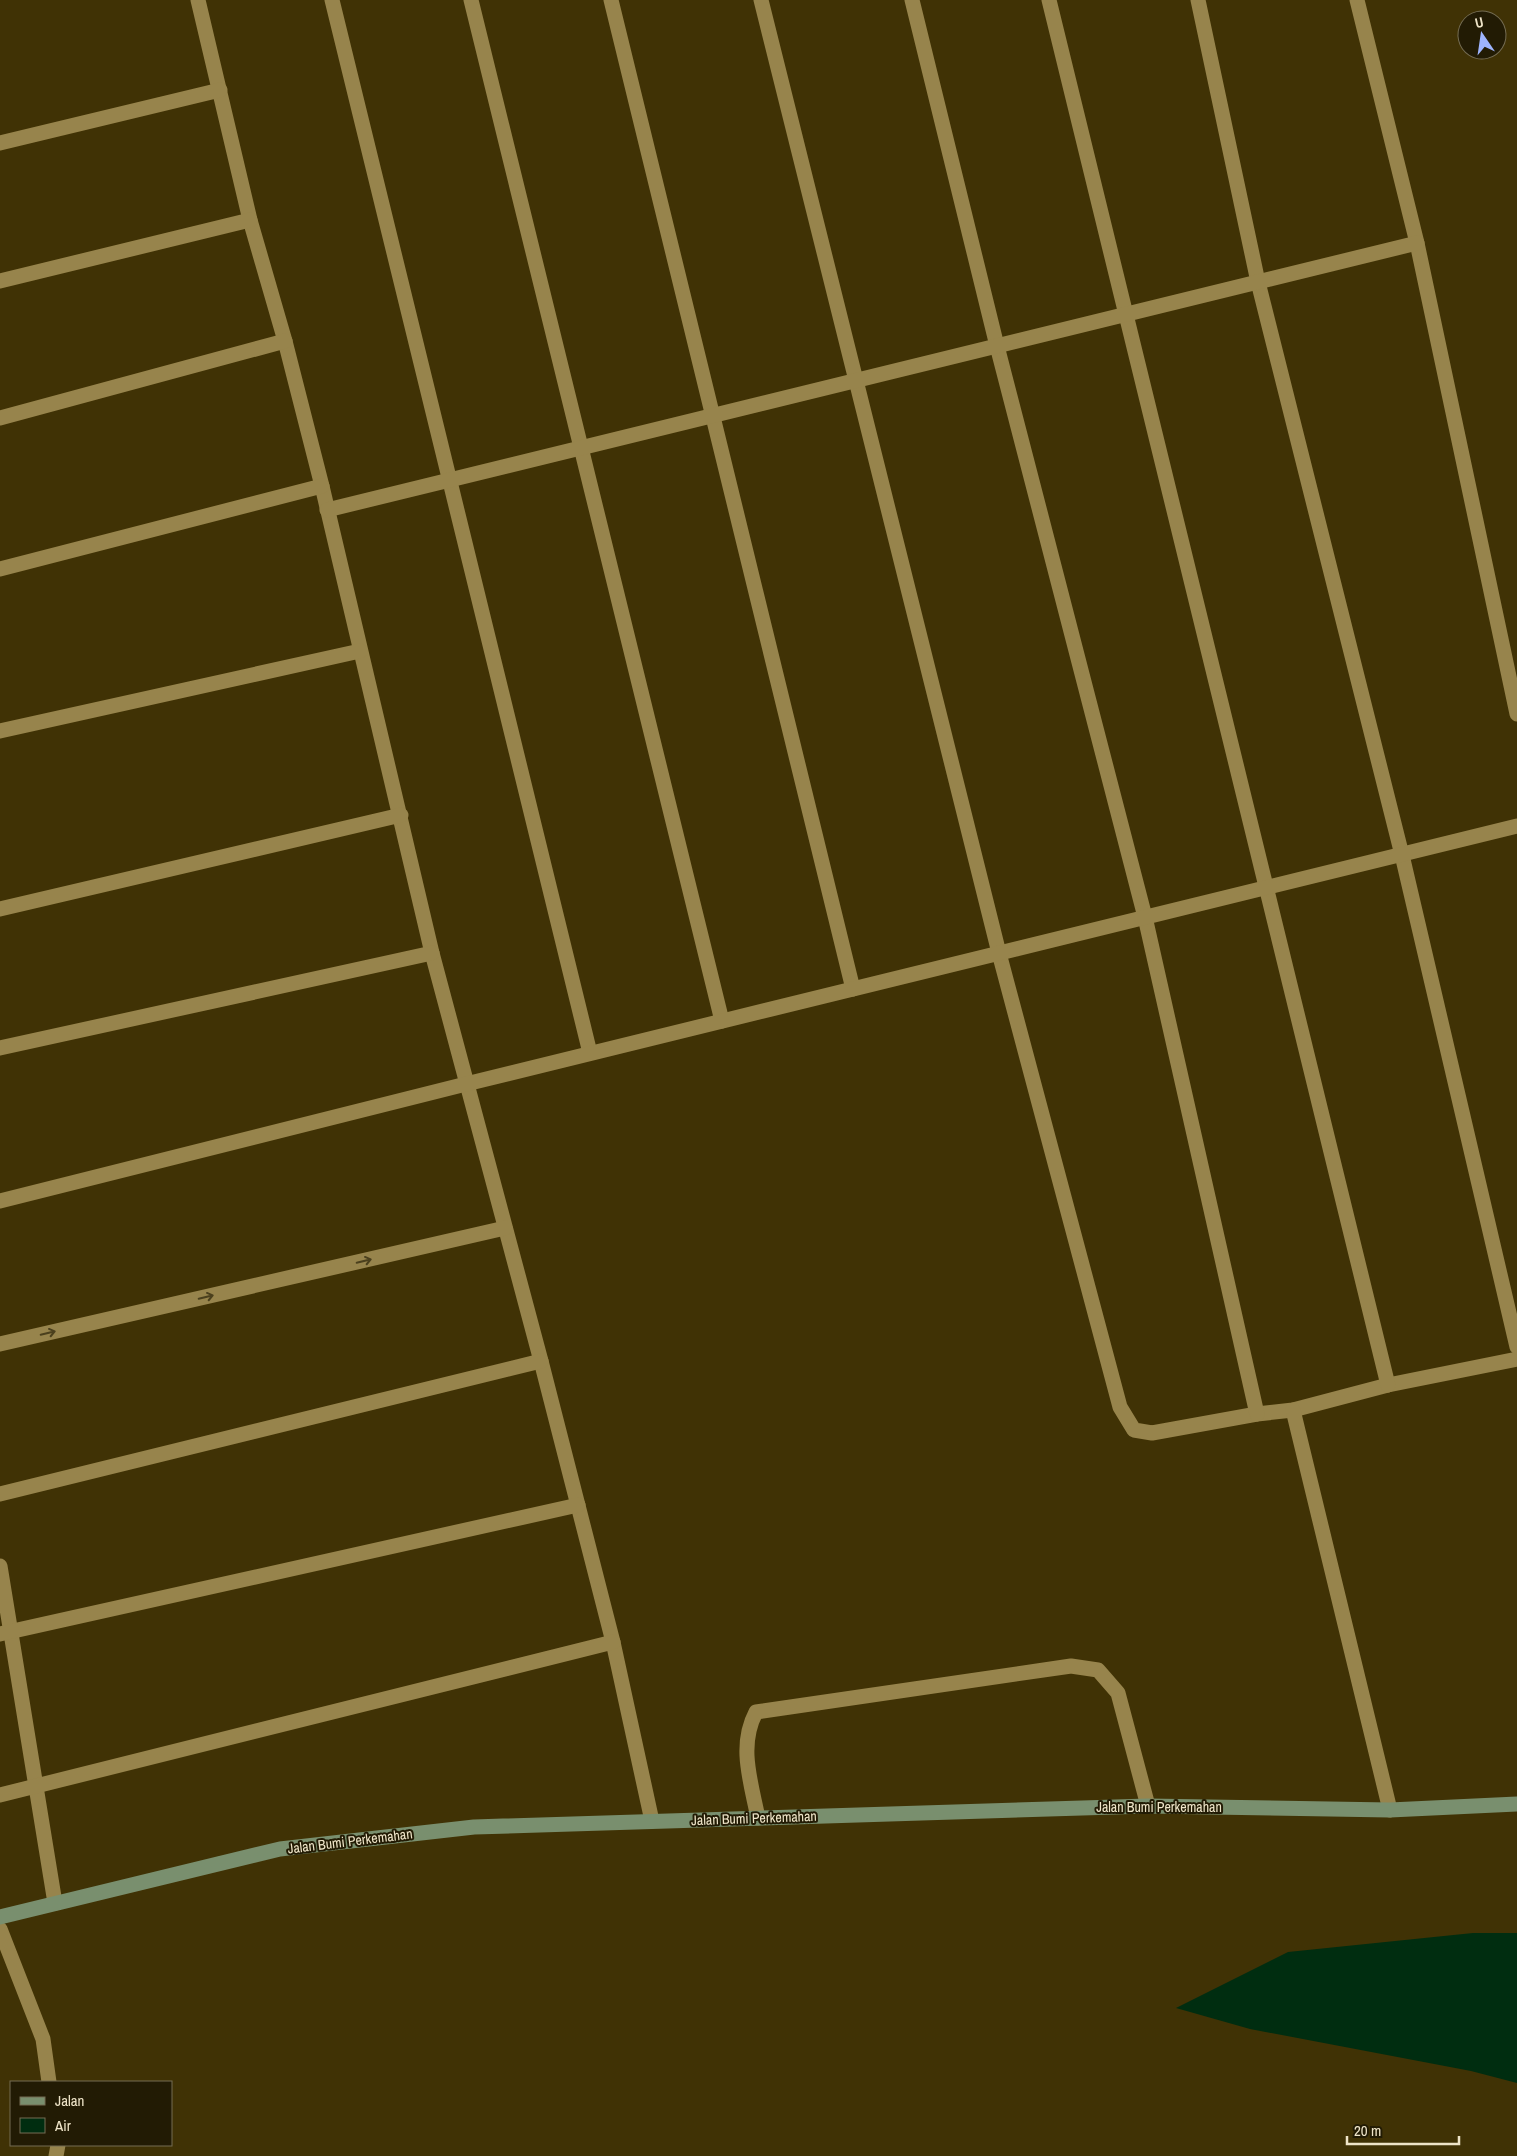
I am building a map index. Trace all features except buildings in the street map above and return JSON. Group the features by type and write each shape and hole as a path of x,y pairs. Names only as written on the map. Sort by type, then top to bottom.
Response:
{"street":[{"path":"198,0 250,220 285,341 322,486 432,953 541,1361 613,1642 652,1821"},
{"path":"332,0 590,1054"},
{"path":"471,0 722,1021"},
{"path":"611,0 853,989"},
{"path":"761,0 854,381 999,953 1120,1407 1127,1421 1134,1430 1152,1433 1257,1414 1293,1410 1388,1384 1517,1358"},
{"path":"912,0 997,346 1145,917 1257,1414"},
{"path":"1049,0 1388,1384"},
{"path":"1198,0 1258,282 1402,854 1517,1347"},
{"path":"1357,0 1417,243 1517,714"},
{"path":"0,143 220,90"},
{"path":"0,281 250,220"},
{"path":"327,510 1417,243"},
{"path":"0,418 285,341"},
{"path":"0,569 322,486"},
{"path":"0,732 360,650"},
{"path":"0,909 401,816"},
{"path":"0,1201 466,1084 1517,826"},
{"path":"0,1048 432,953"},
{"path":"0,1344 505,1228"},
{"path":"0,1494 541,1361"},
{"path":"1293,1410 1390,1810"},
{"path":"5,1633 578,1506"},
{"path":"0,1566 5,1633 36,1786 55,1903"},
{"path":"0,1795 613,1642"},
{"path":"758,1818 745,1752 749,1725 756,1712 1071,1666 1098,1670 1118,1693 1148,1806"},
{"name":"Jalan Bumi Perkemahan","path":"0,1917 280,1850 474,1827 1148,1806 1390,1810 1517,1804"},
{"path":"0,1929 43,2039 49,2081"}],"water":[{"path":"1473,1933 1517,1933 1517,2083 1471,2071 1250,2029 1176,2008 1288,1952"}]}
